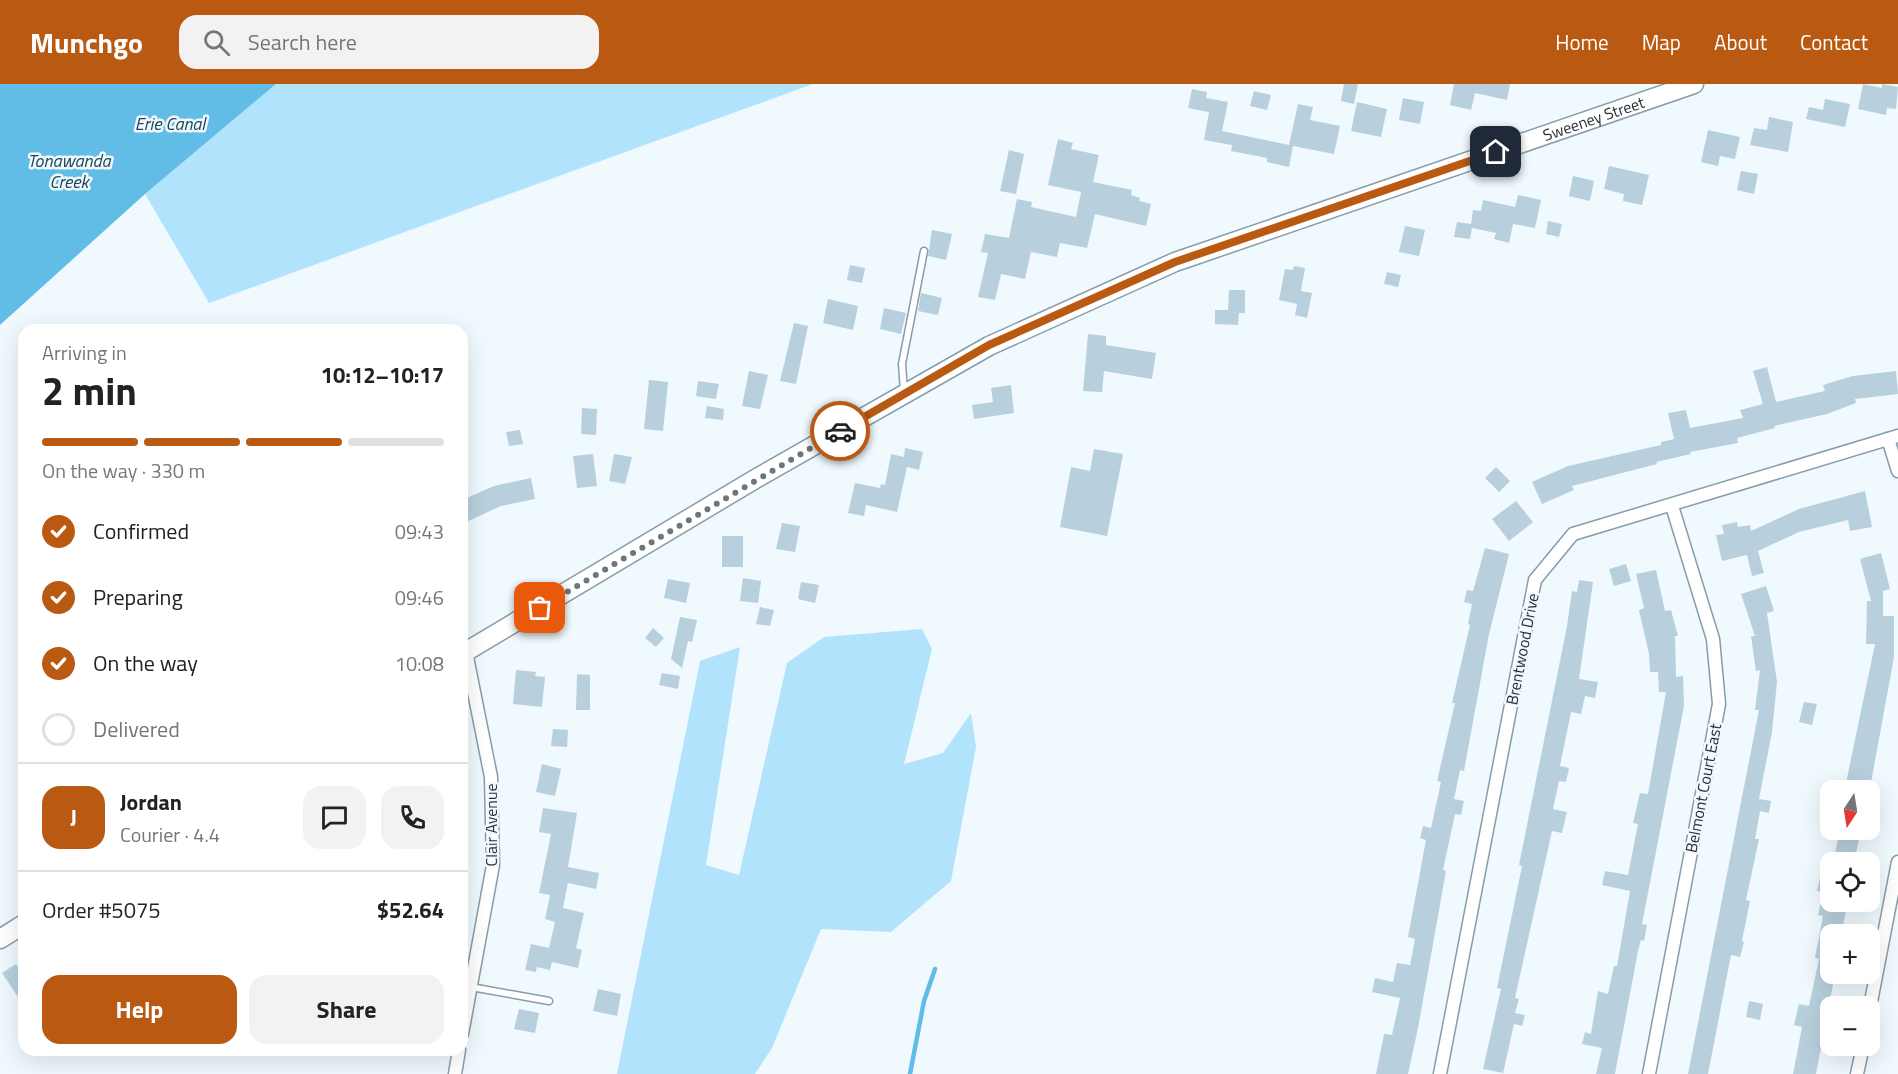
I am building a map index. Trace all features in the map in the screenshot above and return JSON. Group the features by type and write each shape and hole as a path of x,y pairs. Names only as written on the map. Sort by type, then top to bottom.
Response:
{"street":[{"name":"Sweeney Street","path":"468,651 756,478 989,345 1175,262 1694,84"},
{"path":"1893,438 1898,471"},
{"name":"Brentwood Drive","path":"1440,1074 1535,580 1573,534 1893,438"},
{"name":"Belmont Court East","path":"1649,1074 1719,705 1713,639 1672,506"},
{"name":"Clair Avenue","path":"468,671 491,777 493,865 468,1003"},
{"path":"1872,996 1898,862"},
{"path":"0,939 18,928"},
{"path":"455,1074 458,1056"},
{"path":"1857,1074 1861,1056"}],"lane":[{"path":"904,394 902,364 924,251"},
{"path":"471,987 549,1001"}],"shaded area":[{"path":"276,84 813,84 209,303 145,194"},
{"path":"922,629 932,649 904,764 943,753 971,713 976,747 951,881 891,932 821,929 772,1048 755,1074 617,1074 700,661 740,647 706,865 739,875 787,663 824,637"}],"water":[{"name":"Tonawanda Creek","path":"0,84 276,84 145,194 0,325"}],"building":[{"path":"1344,84 1358,84 1354,104 1341,101"},
{"path":"1454,84 1510,84 1507,100 1475,93 1471,110 1450,105"},
{"path":"1863,84 1882,88 1882,84 1898,87 1896,109 1887,108 1886,115 1858,109"},
{"path":"1192,89 1207,92 1206,98 1228,102 1222,131 1289,145 1298,104 1313,107 1310,120 1340,126 1334,154 1293,146 1289,167 1267,162 1267,158 1231,151 1232,145 1204,140 1209,112 1188,108"},
{"path":"1254,91 1271,95 1267,110 1250,106"},
{"path":"1403,98 1424,102 1420,124 1399,120"},
{"path":"1825,99 1850,104 1845,127 1806,119 1809,107 1823,110"},
{"path":"1357,102 1387,109 1381,137 1351,131"},
{"path":"1769,117 1793,122 1788,152 1750,145 1754,128 1767,130"},
{"path":"1708,130 1740,137 1735,159 1720,156 1718,166 1701,162"},
{"path":"1058,139 1073,143 1071,149 1099,155 1093,182 1132,190 1131,195 1140,198 1139,201 1151,204 1146,226 1095,214 1087,248 1060,243 1057,257 1031,252 1025,279 1001,274 995,300 978,297 988,253 981,252 985,234 1009,238 1017,199 1032,202 1031,207 1076,217 1081,192 1048,185"},
{"path":"1009,150 1024,154 1016,194 1000,191"},
{"path":"1609,166 1649,175 1642,205 1623,201 1624,194 1604,189"},
{"path":"1741,171 1758,174 1754,194 1737,190"},
{"path":"1573,176 1594,181 1590,201 1569,196"},
{"path":"1518,195 1541,200 1535,228 1513,224 1509,243 1494,239 1496,233 1472,228 1470,239 1454,237 1457,222 1471,224 1473,210 1481,211 1483,200 1515,207"},
{"path":"1548,221 1562,224 1559,237 1546,234"},
{"path":"1405,226 1425,230 1419,256 1399,252"},
{"path":"932,230 952,234 946,260 928,256"},
{"path":"850,265 865,268 862,283 847,280"},
{"path":"1294,266 1305,268 1301,291 1312,293 1307,318 1295,315 1297,304 1279,300 1285,269 1293,270"},
{"path":"1387,272 1401,275 1398,287 1384,284"},
{"path":"1229,290 1245,290 1245,313 1239,313 1238,325 1215,324 1215,310 1228,310"},
{"path":"921,293 942,298 938,315 918,311"},
{"path":"828,299 858,306 853,330 823,323"},
{"path":"884,308 906,313 901,334 880,329"},
{"path":"794,323 808,326 796,384 780,381"},
{"path":"1088,334 1106,336 1106,345 1156,353 1152,379 1104,371 1102,392 1083,391"},
{"path":"1767,367 1776,402 1825,391 1823,385 1853,376 1896,371 1898,394 1855,399 1856,403 1827,414 1774,426 1775,428 1737,438 1738,443 1690,452 1691,454 1656,462 1657,464 1572,486 1574,490 1542,504 1532,482 1568,466 1661,445 1661,442 1674,439 1668,413 1686,410 1690,428 1743,418 1740,410 1763,404 1753,371"},
{"path":"749,371 768,375 760,409 742,406"},
{"path":"649,380 668,382 663,431 644,429"},
{"path":"698,381 719,384 716,399 696,396"},
{"path":"1011,385 1014,413 974,419 972,405 993,402 991,388"},
{"path":"707,406 724,409 723,420 705,418"},
{"path":"582,408 597,409 596,435 581,434"},
{"path":"520,430 523,444 509,446 506,432"},
{"path":"905,448 923,452 919,470 907,467 897,512 866,505 864,516 848,513 855,483 880,488 881,484 885,485 891,454 904,457"},
{"path":"1094,449 1123,454 1107,536 1060,527 1071,467 1090,471"},
{"path":"593,454 597,486 577,488 573,456"},
{"path":"614,454 632,457 625,484 609,481"},
{"path":"1496,467 1510,481 1499,492 1485,478"},
{"path":"531,478 535,499 501,506 468,521 468,497 494,486"},
{"path":"1865,491 1872,527 1850,531 1848,520 1799,532 1758,551 1764,573 1752,576 1747,555 1722,561 1716,535 1724,534 1722,525 1737,522 1738,527 1750,525 1751,531 1799,509"},
{"path":"1516,501 1533,522 1509,541 1492,519"},
{"path":"782,523 800,526 795,552 776,549"},
{"path":"722,536 743,536 743,567 722,567"},
{"path":"1485,548 1509,554 1489,634 1464,771 1460,770 1454,799 1464,801 1461,815 1455,814 1443,870 1446,871 1418,1028 1408,1074 1376,1074 1384,1034 1392,1035 1400,998 1372,992 1375,978 1393,982 1397,963 1410,965 1415,939 1408,937 1426,840 1420,838 1423,826 1431,828 1441,782 1437,781 1470,625 1468,624 1472,604 1464,602 1467,590 1473,591"},
{"path":"1881,553 1890,589 1883,591 1883,616 1894,616 1894,657 1871,780 1847,780 1875,644 1866,644 1867,601 1871,601 1860,559"},
{"path":"1626,564 1631,581 1614,586 1609,569"},
{"path":"1656,570 1665,611 1671,610 1678,636 1675,636 1676,677 1683,676 1684,706 1642,924 1647,925 1644,941 1641,940 1638,951 1615,1074 1596,1074 1602,1048 1582,1044 1585,1032 1591,1034 1598,991 1608,994 1614,966 1617,966 1630,891 1602,885 1605,871 1628,875 1638,824 1633,823 1640,793 1648,794 1666,692 1659,692 1658,672 1650,672 1649,654 1639,610 1644,608 1636,574"},
{"path":"743,578 761,581 758,603 740,601"},
{"path":"668,579 690,583 686,603 664,598"},
{"path":"1579,580 1593,582 1579,679 1598,682 1595,698 1585,696 1581,714 1571,712 1560,766 1569,768 1566,782 1559,781 1553,809 1567,812 1562,833 1552,831 1515,998 1519,999 1515,1013 1525,1015 1522,1026 1514,1024 1503,1073 1483,1069 1501,989 1497,988 1522,866 1519,865 1572,591 1577,592"},
{"path":"801,582 819,585 815,603 798,599"},
{"path":"1766,586 1774,611 1767,613 1777,682 1772,732 1759,799 1771,801 1769,813 1760,811 1755,839 1759,839 1746,900 1750,901 1742,941 1744,942 1740,957 1731,955 1708,1074 1688,1074 1759,710 1755,710 1760,670 1756,671 1751,636 1755,636 1741,594"},
{"path":"760,607 774,610 770,626 756,624"},
{"path":"680,617 697,620 692,642 688,641 682,668 671,659"},
{"path":"653,628 664,638 656,647 645,638"},
{"path":"516,670 536,672 535,676 545,677 542,707 513,704"},
{"path":"662,673 680,676 678,689 659,685"},
{"path":"577,674 590,675 590,710 576,710"},
{"path":"1804,702 1817,704 1812,725 1799,722"},
{"path":"553,729 568,730 567,747 551,746"},
{"path":"542,764 561,769 555,796 536,792"},
{"path":"543,808 577,813 568,867 599,873 596,889 568,883 563,908 584,913 576,948 582,950 578,968 552,962 550,970 537,967 536,972 525,970 531,944 549,948 555,922 545,919 550,895 539,893 551,834 539,832"},
{"path":"1838,840 1859,840 1856,852 1835,852"},
{"path":"1820,906 1820,912 1846,912 1843,924 1821,924 1823,916 1818,915"},
{"path":"1820,932 1820,984 1833,984 1831,996 1820,996 1820,1053 1816,1074 1793,1074 1802,1027 1794,1025 1799,1004 1809,1006 1819,959 1815,958"},
{"path":"16,964 18,967 18,997 2,973"},
{"path":"598,989 621,994 617,1016 593,1011"},
{"path":"1749,1001 1763,1004 1760,1020 1746,1017"},
{"path":"519,1009 539,1013 535,1033 514,1029"}],"waterway":[{"path":"910,1074 924,1001 935,969"}],"way so far":[{"path":"540,608 756,478 840,431"}],"route":[{"path":"840,431 989,345 1175,262 1496,152"}],"water label":[{"name":"Erie Canal","path":"170,123"}]}
